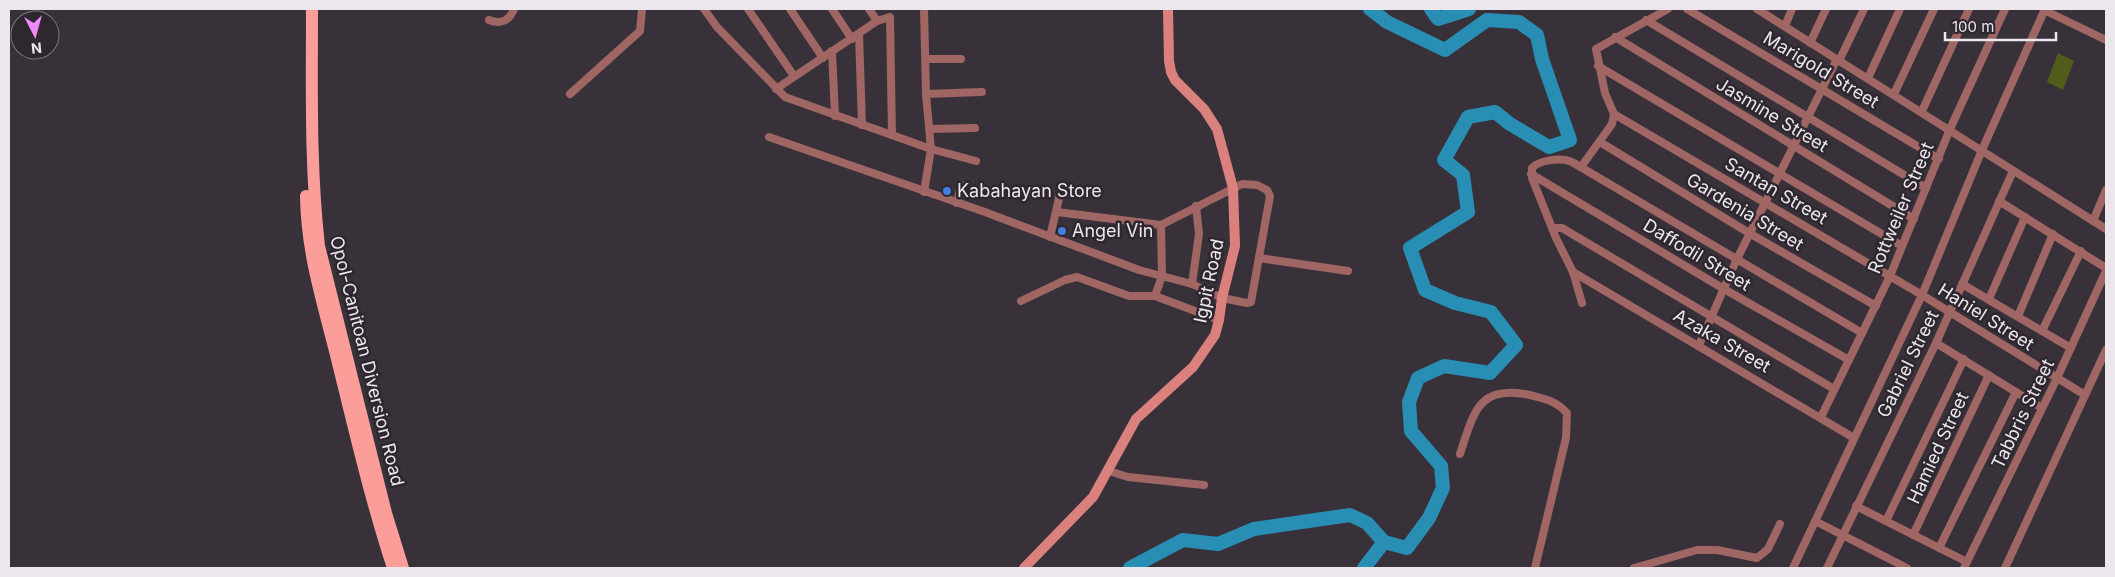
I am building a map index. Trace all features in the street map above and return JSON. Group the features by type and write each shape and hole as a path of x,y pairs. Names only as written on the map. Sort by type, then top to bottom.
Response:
{"main road":[{"name":"Opol-Canitoan Diversion Road","path":"304,9 306,217 310,248 321,306 335,350 376,516 393,568"},
{"name":"Opol-Canitoan Diversion Road","path":"312,9 312,133 315,211 319,246 383,503 403,568"}],"street":[{"path":"490,20 502,22 509,18 514,9"},
{"path":"570,94 640,31 642,9"},
{"path":"704,9 717,27 785,97 931,149 976,161"},
{"path":"748,9 794,76"},
{"path":"790,9 823,58"},
{"path":"832,9 852,39"},
{"path":"869,9 877,21"},
{"path":"924,9 926,94 931,149 924,192"},
{"name":"Igpit Road","path":"1024,568 1094,498 1136,420 1193,366 1215,334 1220,320 1222,298 1235,246 1233,188 1217,129 1204,109 1175,80 1171,72 1168,9"},
{"path":"1581,167 1612,124 1614,114 1605,93 1596,49 1668,9"},
{"name":"Marigold Street","path":"1687,9 1823,88 1939,159"},
{"path":"1759,9 2106,229"},
{"path":"1785,26 1792,9"},
{"path":"1810,43 1826,9"},
{"path":"1698,345 1712,318 1736,260 1864,9"},
{"path":"1868,78 1900,9"},
{"path":"1894,94 1934,9"},
{"path":"1922,111 1969,9"},
{"name":"Rottweiler Street","path":"1821,417 1890,276 1950,129 2005,9"},
{"path":"1793,568 1922,295 1982,150 2044,9 2106,40"},
{"path":"776,89 877,21 888,17 891,19 892,135"},
{"path":"1646,20 1926,188"},
{"path":"859,34 862,125"},
{"name":"Jasmine Street","path":"1615,37 1914,219"},
{"path":"832,51 835,116"},
{"path":"926,59 961,59"},
{"path":"1598,66 1902,246"},
{"path":"926,94 982,92"},
{"name":"Santan Street","path":"1614,114 1922,295"},
{"path":"930,129 975,128"},
{"path":"769,137 1050,236 1139,270 1192,284 1222,298 1247,303 1251,302 1270,193 1261,187 1247,184 1233,188 1160,225 1057,212"},
{"name":"Gardenia Street","path":"1600,142 1750,233 1876,306"},
{"path":"1582,303 1573,272 1531,174 1534,166 1561,159 1568,160 1581,167 1862,333"},
{"name":"Gabriel Street","path":"1829,567 1856,506 1950,313 2012,171"},
{"name":"Daffodil Street","path":"1531,174 1724,289 1849,360"},
{"path":"956,203 961,185"},
{"path":"2093,221 2106,190"},
{"path":"1050,236 1060,194"},
{"path":"1999,201 2081,251 2106,270"},
{"path":"1192,284 1198,234 1196,206"},
{"path":"1990,299 2026,217"},
{"path":"1154,296 1162,276 1160,225"},
{"path":"1553,228 1562,228 1834,389"},
{"path":"2018,316 2053,234"},
{"path":"2042,331 2081,251"},
{"path":"1260,258 1348,271"},
{"name":"Tabbris Street","path":"1966,565 2057,378 2106,270"},
{"name":"Azaka Street","path":"1573,272 1854,438"},
{"path":"1021,301 1066,280 1077,277 1130,296 1154,296 1220,320"},
{"path":"1962,284 2071,348"},
{"name":"Haniel Street","path":"1922,295 2085,395"},
{"path":"1936,343 2042,408"},
{"path":"2005,568 2106,350"},
{"path":"1886,521 1964,359"},
{"name":"Hamied Street","path":"1913,535 1989,375"},
{"path":"1460,454 1473,416 1486,399 1498,393 1516,392 1552,400 1567,414 1566,438 1535,568"},
{"path":"1939,548 2016,392"},
{"path":"1109,471 1128,477 1204,485"},
{"path":"1856,506 1939,548 1966,565"},
{"path":"1815,521 1907,568"},
{"path":"1634,568 1697,550 1717,550 1758,558 1768,549 1780,524"}],"green space":[{"path":"2058,53 2074,61 2063,90 2047,82"}],"waterway":[{"path":"1130,568 1183,540 1218,544 1254,529 1350,515 1367,523 1384,542 1407,548 1429,518 1443,488 1441,466 1411,431 1409,402 1418,378 1444,366 1490,373 1516,345 1491,312 1455,303 1425,290 1410,248 1468,212 1463,175 1444,160 1468,117 1495,112 1510,124 1549,147 1570,140 1542,59 1537,35 1519,22 1487,20 1445,50 1387,22 1370,9"},
{"path":"1431,9 1438,19 1469,9"},
{"path":"1364,568 1384,542"}],"place":[{"name":"Kabahayan Store","path":"947,191"},
{"name":"Angel Vin","path":"1062,231"}]}
